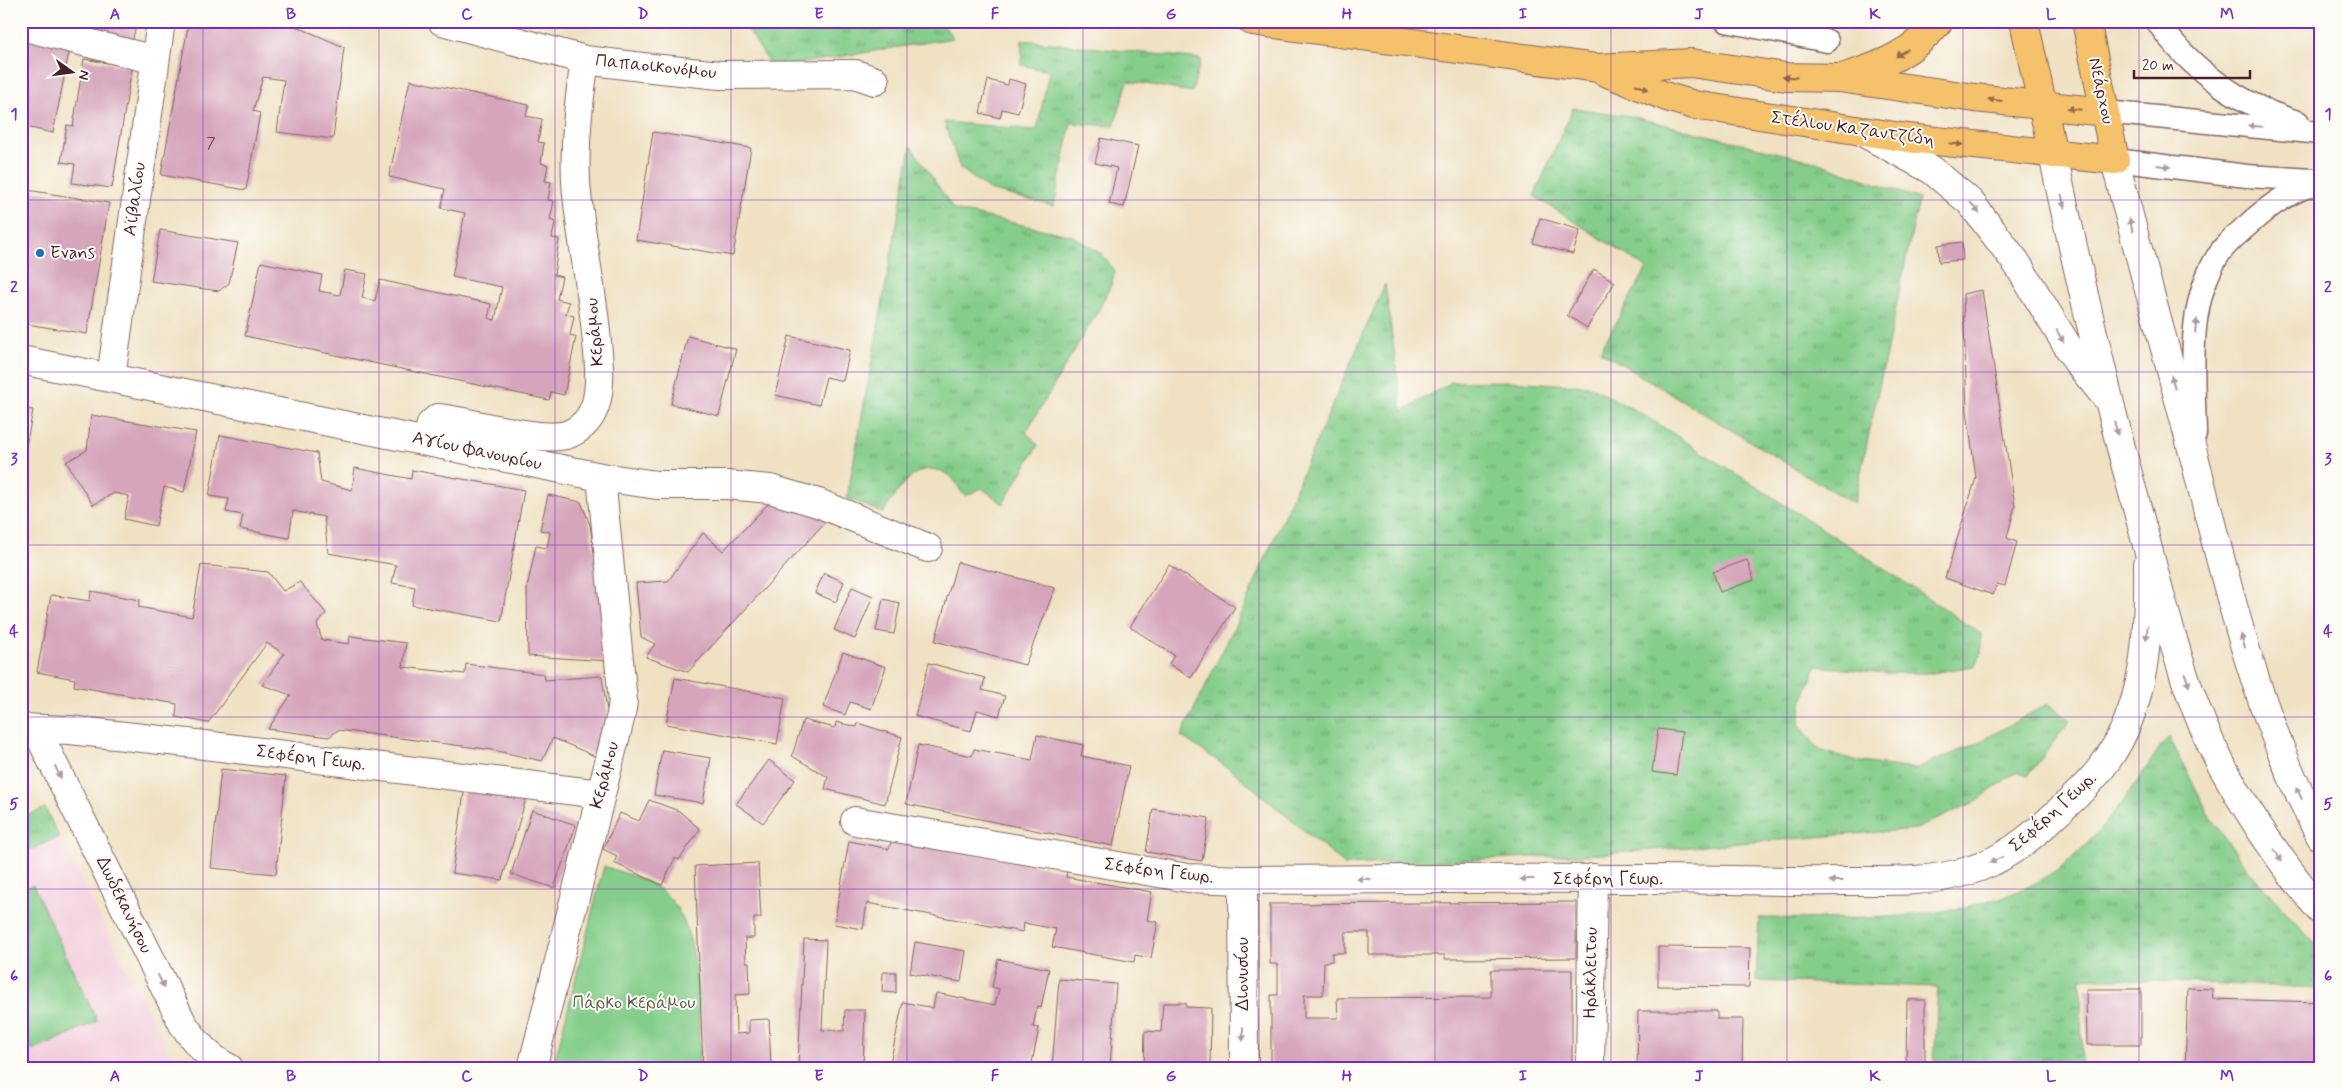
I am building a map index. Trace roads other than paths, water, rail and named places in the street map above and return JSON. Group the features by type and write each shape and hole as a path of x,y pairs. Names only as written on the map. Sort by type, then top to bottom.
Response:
{"main road":[{"name":"Στέλιου Καζαντζίδη","path":"1252,21 1597,68 1691,63 1786,77 1839,78 2044,106 2105,112"},
{"path":"1839,78 1870,69 1902,54 1919,42 1939,21"},
{"path":"2024,21 2053,154"},
{"name":"Νεάρχου","path":"2086,21 2116,160"},
{"name":"Στέλιου Καζαντζίδη","path":"1597,68 1668,97 1694,105 1863,132 2116,160"}],"street":[{"name":"Αϊβαλίου","path":"111,378 161,21"},
{"name":"Παπαοικονόμου","path":"442,21 585,60 720,74 855,74 875,81"},
{"path":"21,26 155,60"},
{"name":"Κεράμου","path":"426,440 431,424 438,418 549,437 569,434 578,429 594,410 598,394 598,356 576,183 576,121 585,60"},
{"path":"1863,132 1932,170 1970,202 2016,262 2078,363 2108,399"},
{"path":"2053,154 2108,399 2148,550 2184,674 2196,708 2222,765 2279,857 2321,911"},
{"path":"2116,160 2142,268 2195,462 2223,576 2248,658 2294,783 2321,837"},
{"name":"Αγίου Φανουρίου","path":"21,360 426,440 602,477 657,485 727,485 770,489 818,503 928,548"},
{"name":"Κεράμου","path":"532,1068 623,701 602,477"},
{"name":"Σεφέρη Γεωρ.","path":"854,821 1176,877 1243,880 1593,878 1906,881 1966,872 2003,856 2046,824 2104,765 2125,726 2139,688 2147,624 2148,550"},
{"name":"Σεφέρη Γεωρ.","path":"29,728 70,730 188,743 600,794"},
{"name":"Δωδεκανήσου","path":"29,728 183,1024 205,1052 217,1062 229,1068"},
{"name":"Ηράκλειτου","path":"1590,1068 1593,878"},
{"name":"Διονυσίου","path":"1243,880 1244,1068"}],"lane":[{"path":"1726,21 1827,41"},
{"path":"2157,21 2178,47 2217,83 2239,98 2275,114 2321,127"},
{"path":"2105,112 2321,132"},
{"path":"2116,160 2246,176 2321,181"},
{"path":"2195,462 2194,348 2198,312 2206,281 2219,253 2259,215 2288,194 2321,181"}],"place":[{"name":"Evans","path":"40,253"}],"park label":[{"name":"Πάρκο Κεράμου","path":"634,1003"}]}
